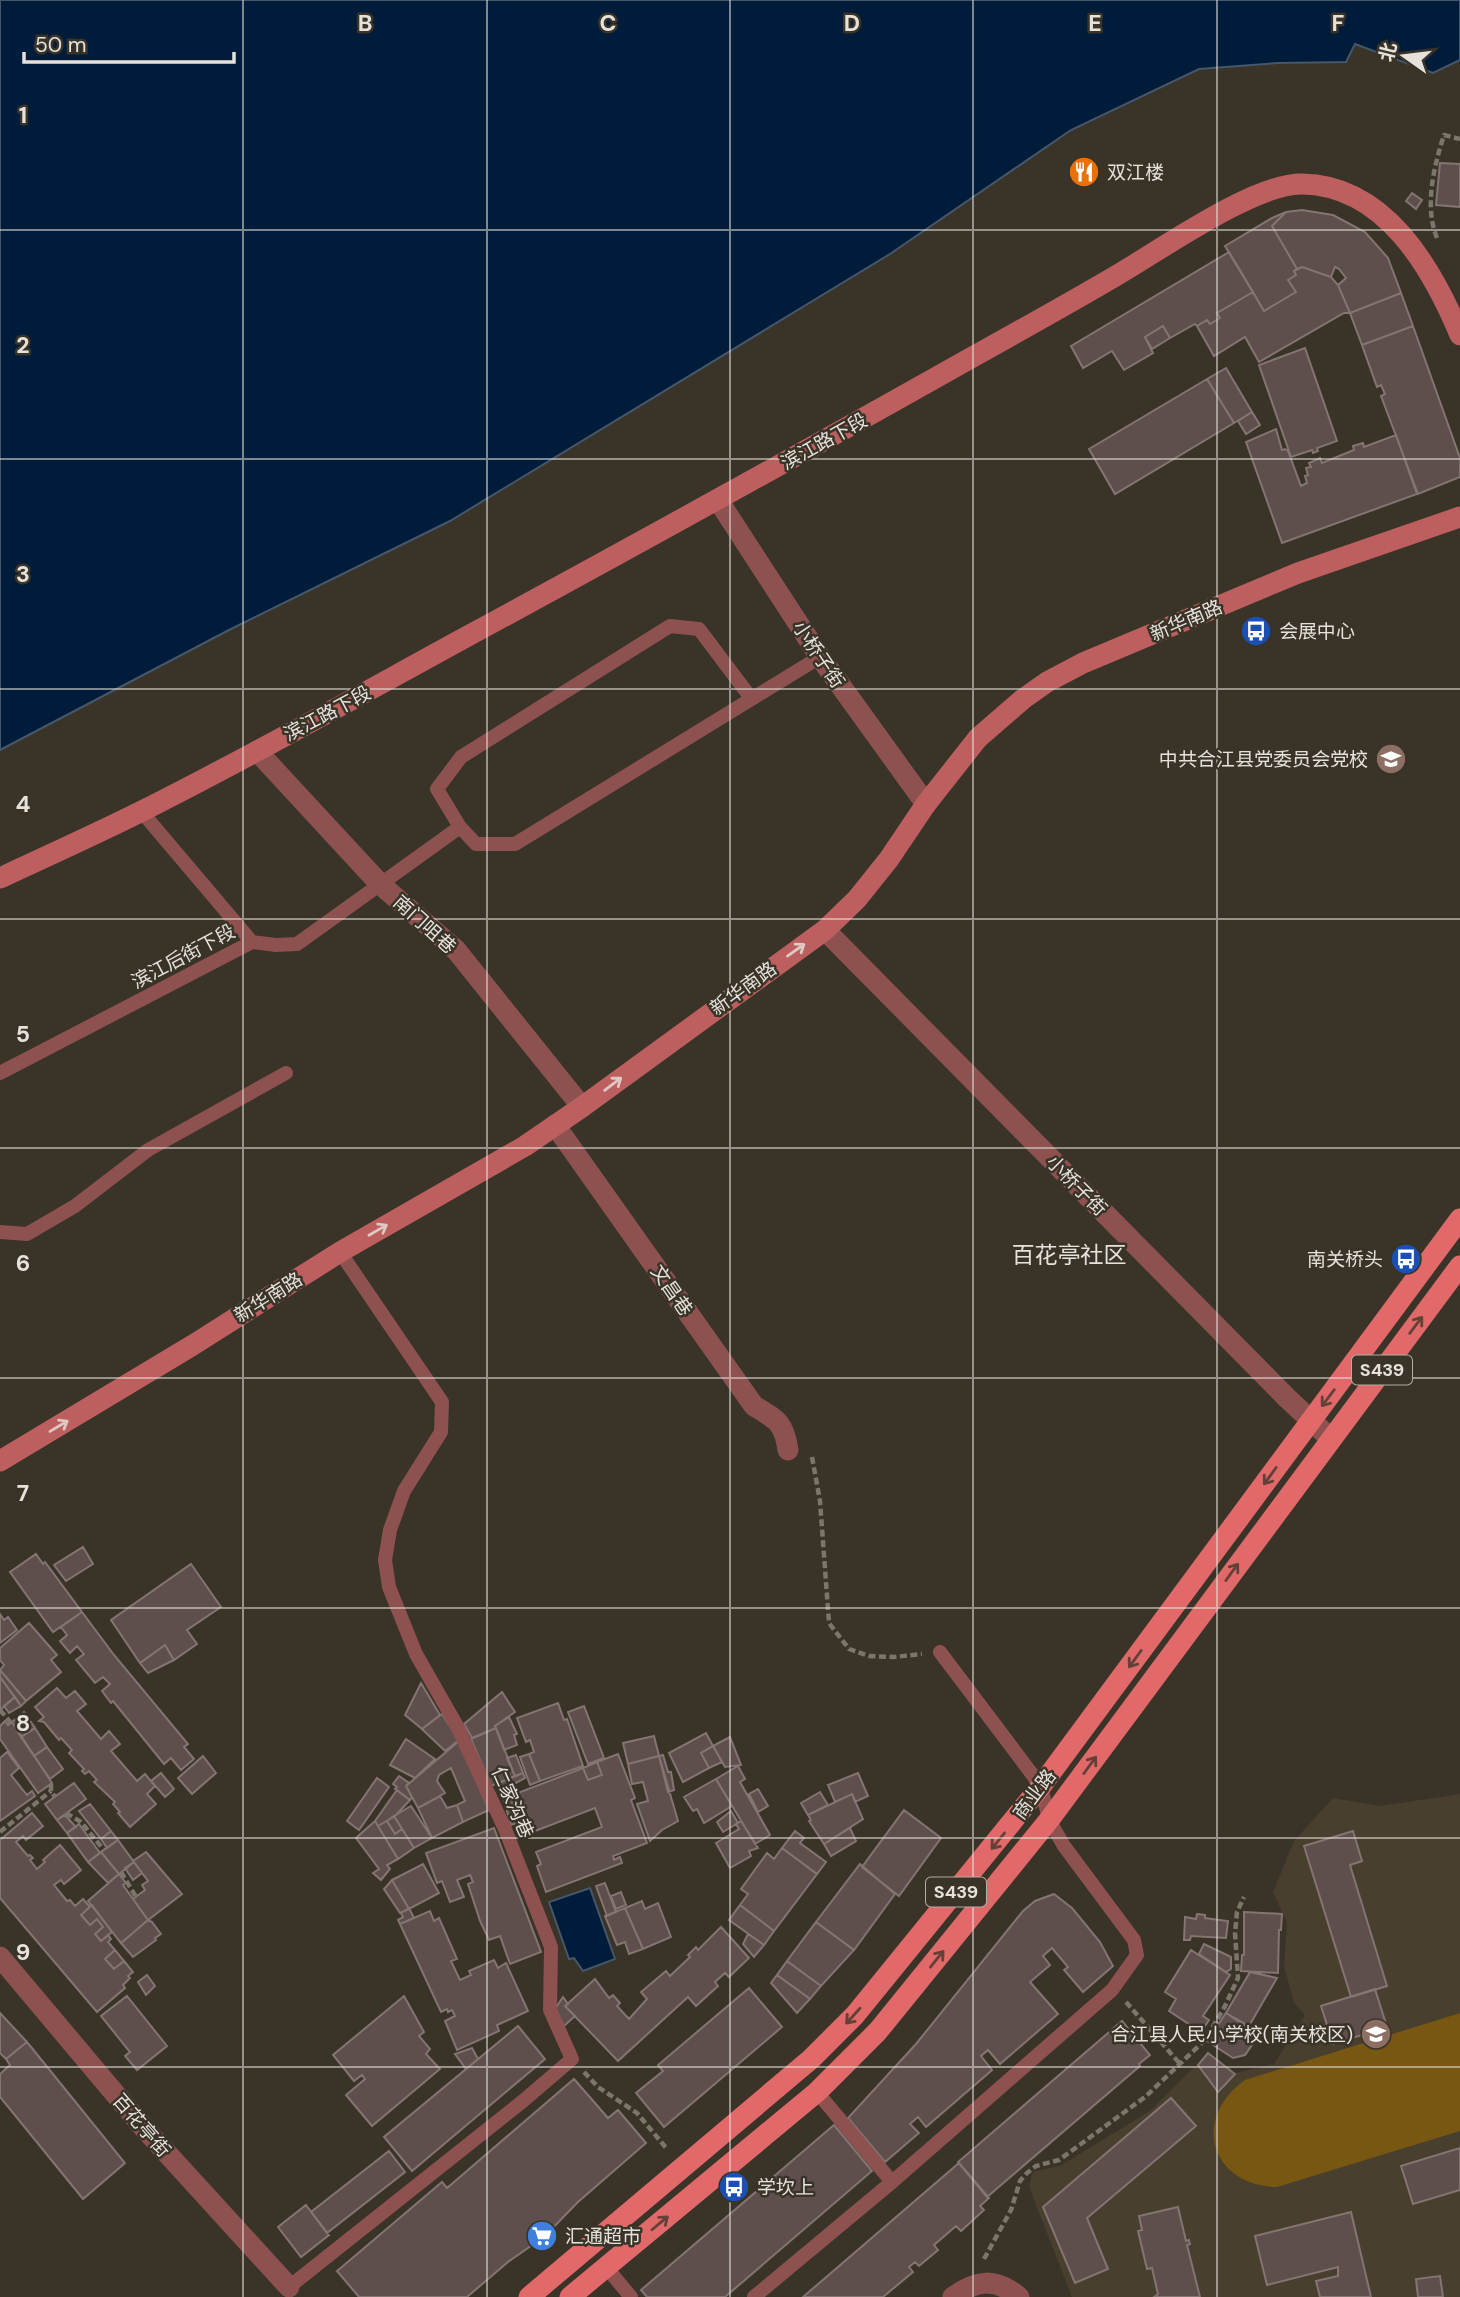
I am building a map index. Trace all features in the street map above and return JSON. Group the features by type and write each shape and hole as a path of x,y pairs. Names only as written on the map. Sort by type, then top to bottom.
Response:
{"main road":[{"name":"商业路","path":"528,2297 811,2059 855,2015 1041,1786 1460,1219"},
{"name":"商业路","path":"570,2297 817,2092 878,2031 1049,1820 1460,1266"}],"street":[{"name":"滨江路下段","path":"0,878 141,811 257,751 718,500 1213,218 1270,189 1285,185 1312,185 1339,190 1354,196 1386,219 1409,242 1426,267 1460,335"},
{"name":"小桥子街","path":"718,500 820,657 926,804"},
{"name":"新华南路","path":"0,1461 193,1345 340,1252 525,1146 825,930 857,899 890,859 926,804 978,738 1047,682 1083,663 1298,573 1460,517"},
{"name":"南门咀巷","path":"257,751 380,884 456,950 582,1107"},
{"name":"小桥子街","path":"825,930 1331,1439"},
{"name":"文昌巷","path":"555,1125 754,1406 779,1422 789,1450"},
{"name":"百花亭街","path":"0,1957 143,2127 289,2287"},
{"path":"962,2291 988,2283 1012,2291 1019,2297"}],"lane":[{"path":"751,698 699,629 670,626 461,757 437,789 460,827 476,844 515,844 820,657"},
{"path":"141,811 252,942"},
{"name":"滨江后街下段","path":"0,1073 252,942 276,946 298,944 460,827"},
{"path":"0,1232 27,1234 75,1206 148,1150 286,1073"},
{"name":"仁家沟巷","path":"340,1252 442,1402 441,1432 404,1491 390,1530 386,1560 389,1587 416,1654 457,1726 505,1829 551,1947 550,2010 572,2059"},
{"path":"754,2297 892,2182 1112,1990 1138,1955 1135,1940 1064,1846 1049,1820 1041,1786 940,1652"},
{"path":"289,2287 572,2059"},
{"path":"817,2092 892,2182"},
{"path":"606,2267 631,2297"}],"path":[{"path":"1440,244 1432,226 1436,162 1444,135 1460,139"},
{"path":"811,1451 821,1501 829,1623 849,1649 869,1656 894,1657 940,1652"},
{"path":"0,1710 11,1723"},
{"path":"51,1784 55,1797"},
{"path":"0,1832 51,1791"},
{"path":"66,1813 81,1822 104,1850"},
{"path":"121,1872 136,1897"},
{"path":"962,2291 1012,2210 1020,2181 1027,2172 1036,2166 1059,2160 1145,2097 1205,2040 1238,1978 1236,1922 1244,1897"},
{"path":"1125,2001 1181,2065"},
{"path":"572,2059 598,2087 637,2113 655,2135"}],"shaded area":[{"name":"合江县人民小学校(南关校区)","path":"1460,1794 1460,2297 1072,2297 1029,2187 1032,2174 1060,2166 1151,2110 1208,2053 1235,2073 1274,2064 1305,2015 1294,2003 1284,1966 1287,1923 1273,1892 1294,1841 1333,1798 1380,1806"},
{"path":"1460,2013 1460,2131 1277,2187 1254,2184 1236,2175 1223,2163 1216,2147 1214,2130 1218,2113 1228,2095 1245,2080"}],"water":[{"path":"0,0 1460,0 1460,60 1433,73 1355,44 1346,62 1278,63 1199,69 1071,130 890,254 450,521 229,630 0,750"},
{"path":"590,1888 615,1959 583,1971 574,1958 569,1959 549,1902"}],"building":[{"path":"1440,163 1460,164 1460,207 1436,205"},
{"path":"1412,193 1422,200 1416,209 1406,201"},
{"path":"1302,210 1333,215 1365,232 1388,258 1401,293 1350,313 1338,285 1346,278 1339,269 1335,267 1331,277 1302,267 1297,269 1272,226 1286,212"},
{"path":"1286,212 1272,226 1297,269 1294,271 1296,275 1288,280 1296,292 1264,311 1225,246"},
{"path":"1229,252 1253,292 1217,313 1220,318 1210,324 1207,320 1197,326 1195,324 1170,338 1163,326 1145,337 1153,353 1124,370 1112,351 1083,368 1071,346"},
{"path":"1302,267 1331,277 1338,285 1350,313 1344,313 1259,362 1245,337 1214,356 1197,326 1207,320 1210,324 1220,318 1217,313 1253,292 1264,311 1296,292 1288,280 1296,275 1294,271"},
{"path":"1401,293 1413,326 1362,345 1350,313"},
{"path":"1163,326 1170,338 1152,349 1145,337"},
{"path":"1413,326 1460,458 1460,477 1418,494 1381,396 1385,394 1381,385 1377,387 1362,345"},
{"path":"1305,348 1337,441 1317,448 1318,451 1313,453 1312,450 1291,457 1259,365"},
{"path":"1226,368 1252,412 1234,423 1207,379"},
{"path":"1207,379 1234,423 1115,494 1089,449"},
{"path":"1252,412 1260,425 1246,434 1238,421"},
{"path":"1276,429 1282,450 1288,451 1301,486 1307,483 1305,476 1308,475 1306,468 1311,467 1309,463 1320,458 1322,463 1354,450 1353,446 1363,443 1364,447 1396,435 1417,494 1282,543 1246,442"},
{"path":"83,1547 93,1564 66,1581 54,1565"},
{"path":"36,1554 82,1612 53,1632 10,1572"},
{"path":"191,1564 221,1607 187,1630 197,1644 174,1660 165,1645 140,1663 111,1620"},
{"path":"82,1612 188,1744 184,1747 194,1759 181,1770 171,1758 164,1764 113,1701 111,1703 102,1691 110,1684 103,1677 95,1683 76,1660 84,1654 77,1646 70,1653 60,1641 67,1635 61,1627"},
{"path":"0,1614 4,1620 8,1617 17,1630 0,1643"},
{"path":"29,1623 57,1655 51,1660 61,1672 26,1701 0,1670 4,1665 0,1660 0,1648"},
{"path":"165,1645 174,1660 148,1673 140,1663"},
{"path":"0,1670 26,1701 21,1706 0,1677"},
{"path":"0,1677 15,1697 0,1710"},
{"path":"421,1683 440,1715 422,1729 405,1715"},
{"path":"57,1688 66,1698 75,1691 86,1704 77,1711 101,1739 109,1731 120,1744 111,1751 137,1781 145,1774 155,1786 147,1794 156,1804 130,1827 118,1813 120,1812 113,1804 115,1802 94,1782 97,1780 89,1771 85,1774 82,1771 84,1769 69,1753 72,1750 61,1738 59,1740 44,1722 39,1721 44,1717 35,1707"},
{"path":"502,1692 515,1712 495,1726 496,1728 472,1738 464,1724"},
{"path":"15,1697 21,1706 9,1713 4,1706"},
{"path":"558,1703 564,1720 567,1719 583,1766 540,1781 529,1754 534,1752 530,1740 526,1742 517,1718"},
{"path":"584,1706 604,1758 588,1764 568,1712"},
{"path":"24,1712 35,1728 21,1737 12,1722"},
{"path":"442,1714 459,1740 445,1751 422,1729"},
{"path":"509,1717 517,1734 514,1735 517,1745 504,1750 495,1726"},
{"path":"5,1721 8,1725 12,1722 52,1783 38,1793 0,1739 0,1726"},
{"path":"35,1728 47,1747 34,1756 21,1737"},
{"path":"496,1728 515,1776 491,1786 471,1739"},
{"path":"706,1733 713,1746 701,1753 709,1768 683,1782 669,1753"},
{"path":"654,1736 659,1756 628,1764 623,1743"},
{"path":"730,1737 741,1765 725,1767 713,1746"},
{"path":"406,1739 435,1759 415,1778 390,1765"},
{"path":"459,1741 489,1810 463,1822 457,1805 465,1801 451,1768 439,1775 437,1781 445,1793 418,1808 406,1786"},
{"path":"713,1746 722,1762 709,1768 701,1753"},
{"path":"47,1747 63,1769 50,1779 34,1756"},
{"path":"7,1752 19,1768 11,1775 27,1795 32,1791 35,1796 0,1821 0,1758"},
{"path":"529,1754 540,1781 530,1785 520,1757"},
{"path":"618,1754 635,1798 631,1800 647,1843 613,1856 614,1860 620,1857 622,1863 546,1892 537,1866 541,1864 536,1852 602,1827 595,1808 530,1833 525,1820 520,1822 510,1796 583,1768 588,1780 602,1775 597,1762"},
{"path":"516,1755 523,1773 515,1776 507,1758"},
{"path":"663,1755 668,1772 671,1772 674,1790 668,1792 659,1756"},
{"path":"203,1756 216,1773 192,1794 178,1778"},
{"path":"659,1756 678,1821 650,1841 637,1804 648,1801 643,1782 632,1784 628,1764"},
{"path":"597,1762 602,1775 588,1780 583,1768"},
{"path":"738,1766 745,1779 740,1782 770,1835 755,1844 716,1779"},
{"path":"161,1773 174,1789 165,1797 151,1781"},
{"path":"523,1773 525,1778 510,1786 510,1796 520,1822 511,1825 499,1783"},
{"path":"858,1773 868,1796 855,1802 852,1794 835,1802 828,1785"},
{"path":"399,1776 409,1783 406,1786 412,1797 410,1800 395,1789 397,1787 393,1784"},
{"path":"377,1778 389,1787 359,1830 347,1821"},
{"path":"716,1779 732,1806 704,1823 697,1809 693,1811 684,1797"},
{"path":"74,1783 86,1799 57,1820 45,1804"},
{"path":"758,1789 768,1806 758,1812 749,1794"},
{"path":"397,1790 410,1800 395,1816 378,1826 375,1821"},
{"path":"820,1792 828,1805 808,1815 801,1803"},
{"path":"852,1794 863,1819 824,1844 808,1815"},
{"path":"440,1796 447,1808 457,1805 463,1822 432,1838 418,1808"},
{"path":"90,1804 111,1831 101,1839 79,1811"},
{"path":"411,1806 432,1838 414,1848 394,1816"},
{"path":"904,1810 941,1838 899,1896 862,1867"},
{"path":"731,1811 738,1823 723,1832 717,1822"},
{"path":"32,1813 43,1826 26,1840 23,1836 16,1842 33,1858 30,1860 37,1869 60,1845 81,1870 64,1884 61,1880 54,1885 67,1901 70,1900 75,1906 83,1899 90,1907 81,1915 90,1925 97,1919 103,1927 95,1934 101,1941 108,1935 111,1939 108,1942 115,1950 105,1959 114,1969 124,1961 133,1972 123,1985 125,1988 97,2012 0,1898 0,1840"},
{"path":"65,1815 76,1827 67,1833 57,1820"},
{"path":"394,1816 402,1829 395,1834 387,1821"},
{"path":"375,1821 398,1859 387,1865 390,1869 381,1880 373,1873 379,1869 356,1838"},
{"path":"387,1821 395,1834 402,1829 414,1848 398,1859 378,1826"},
{"path":"741,1821 758,1848 749,1851 751,1856 730,1868 716,1843 739,1829 736,1824"},
{"path":"79,1824 100,1853 88,1862 67,1833"},
{"path":"494,1828 541,1952 510,1964 500,1936 489,1940 480,1921 468,1884 473,1882 470,1875 457,1880 464,1897 450,1902 442,1881 437,1883 426,1853"},
{"path":"850,1828 856,1841 831,1856 824,1844"},
{"path":"111,1831 118,1840 107,1848 101,1839"},
{"path":"795,1831 804,1838 800,1843 826,1862 817,1874 782,1848"},
{"path":"1353,1831 1362,1861 1350,1865 1387,1986 1351,1997 1304,1846"},
{"path":"118,1840 134,1862 119,1874 101,1852"},
{"path":"782,1848 817,1874 774,1931 740,1905 748,1894 741,1889 767,1853 774,1859"},
{"path":"101,1852 119,1874 108,1883 88,1862"},
{"path":"146,1852 182,1894 148,1920 133,1899 145,1890 142,1885 148,1881 133,1861"},
{"path":"134,1862 142,1873 133,1880 125,1868"},
{"path":"423,1864 439,1893 409,1909 392,1880"},
{"path":"860,1864 895,1894 854,1950 816,1922"},
{"path":"119,1874 126,1883 123,1885 148,1920 121,1943 88,1901"},
{"path":"392,1880 409,1909 400,1913 384,1889"},
{"path":"605,1883 616,1912 607,1916 596,1886"},
{"path":"621,1892 626,1905 616,1909 611,1896"},
{"path":"1054,1894 1072,1908 1100,1942 1113,1966 1083,1992 1064,1970 1068,1967 1052,1948 1043,1956 1050,1965 1030,1982 1058,2014 1000,2064 988,2050 981,2056 992,2070 926,2127 918,2117 910,2124 919,2133 885,2162 848,2118 916,2044 1023,1911 1035,1901"},
{"path":"642,1901 645,1909 658,1903 671,1937 643,1949 625,1908"},
{"path":"92,1905 112,1932 101,1941 95,1934 103,1927 97,1919 90,1925 81,1915"},
{"path":"740,1905 774,1931 764,1945 729,1920"},
{"path":"409,1908 414,1918 400,1924 398,1920 403,1917 401,1913"},
{"path":"625,1908 643,1949 629,1954 625,1942 617,1945 605,1916"},
{"path":"430,1911 434,1921 439,1918 457,1959 451,1961 460,1980 471,1975 469,1971 494,1960 498,1968 506,1963 528,2011 497,2025 499,2031 457,2050 445,2021 455,2016 452,2010 441,2012 400,1924"},
{"path":"1244,1912 1282,1914 1278,1973 1241,1971 1244,1955"},
{"path":"1197,1914 1205,1915 1205,1918 1228,1921 1226,1938 1191,1936 1190,1940 1184,1940 1185,1917 1196,1919"},
{"path":"148,1920 161,1934 133,1957 121,1943"},
{"path":"816,1922 854,1950 821,1986 787,1961"},
{"path":"721,1927 749,1958 729,1977 725,1973 715,1982 718,1986 696,2006 688,1997 618,2061 565,2006 595,1979 609,1998 613,1995 620,2003 617,2006 629,2019 647,1999 641,1992 666,1971 670,1976 690,1957 688,1955 696,1947 698,1950"},
{"path":"748,1934 764,1945 754,1957 743,1944"},
{"path":"1204,1944 1231,1957 1231,1969 1226,1972 1199,1954"},
{"path":"115,1950 124,1961 114,1969 105,1959"},
{"path":"1191,1950 1230,1975 1203,2016 1209,2020 1201,2032 1169,2011 1176,1999 1165,1992"},
{"path":"787,1961 821,1986 810,1999 777,1975"},
{"path":"1250,1972 1277,1978 1249,2026 1226,2013"},
{"path":"147,1975 155,1986 146,1995 138,1982"},
{"path":"777,1975 810,1999 797,2013 771,1983"},
{"path":"749,1988 782,2027 664,2127 636,2093 663,2071 658,2065"},
{"path":"1375,1989 1387,2027 1333,2044 1321,2006"},
{"path":"127,1996 167,2046 137,2070 125,2056 130,2052 101,2016"},
{"path":"404,1996 424,2032 419,2036 430,2049 426,2054 440,2069 372,2126 346,2095 365,2079 362,2075 354,2081 333,2055"},
{"path":"563,1997 568,2004 565,2006 575,2016 564,2026 555,2009"},
{"path":"0,2013 27,2042 6,2059 0,2053"},
{"path":"1226,2013 1259,2035 1245,2055 1233,2058 1207,2041"},
{"path":"1122,2021 1150,2055 987,2197 958,2162"},
{"path":"518,2026 545,2059 412,2171 384,2137"},
{"path":"27,2042 125,2163 83,2199 0,2097 0,2074 10,2065 6,2059"},
{"path":"472,2048 478,2059 466,2069 455,2054"},
{"path":"1208,2053 1235,2074 1218,2092 1198,2065"},
{"path":"574,2079 608,2118 618,2110 646,2143 578,2202 545,2236 508,2262 467,2297 359,2297 337,2271 442,2182 447,2188"},
{"path":"1171,2098 1196,2126 1087,2218 1108,2269 1075,2283 1043,2207"},
{"path":"834,2125 872,2171 725,2297 647,2297 641,2290"},
{"path":"1460,2148 1460,2190 1413,2204 1401,2166"},
{"path":"389,2151 405,2172 327,2233 311,2212"},
{"path":"959,2163 989,2198 980,2206 984,2210 961,2231 956,2226 934,2245 938,2250 919,2266 915,2262 909,2267 913,2272 883,2297 803,2297"},
{"path":"306,2205 329,2235 301,2257 278,2227"},
{"path":"1178,2207 1186,2241 1189,2240 1190,2244 1187,2245 1200,2297 1154,2297 1158,2294 1152,2268 1147,2269 1138,2231 1142,2230 1139,2216"},
{"path":"1351,2212 1371,2297 1320,2297 1316,2281 1338,2276 1338,2267 1267,2285 1255,2236"},
{"path":"1440,2276 1443,2297 1418,2297 1416,2279"}],"place":[{"name":"双江楼","path":"1084,172"},
{"name":"会展中心","path":"1256,631"},
{"name":"中共合江县党委员会党校","path":"1391,759"},
{"name":"南关桥头","path":"1406,1259"},
{"name":"合江县人民小学校(南关校区)","path":"1376,2034"},
{"name":"学坎上","path":"734,2187"},
{"name":"汇通超市","path":"542,2236"}],"district":[{"name":"百花亭社区","path":"1069,1255"}]}
